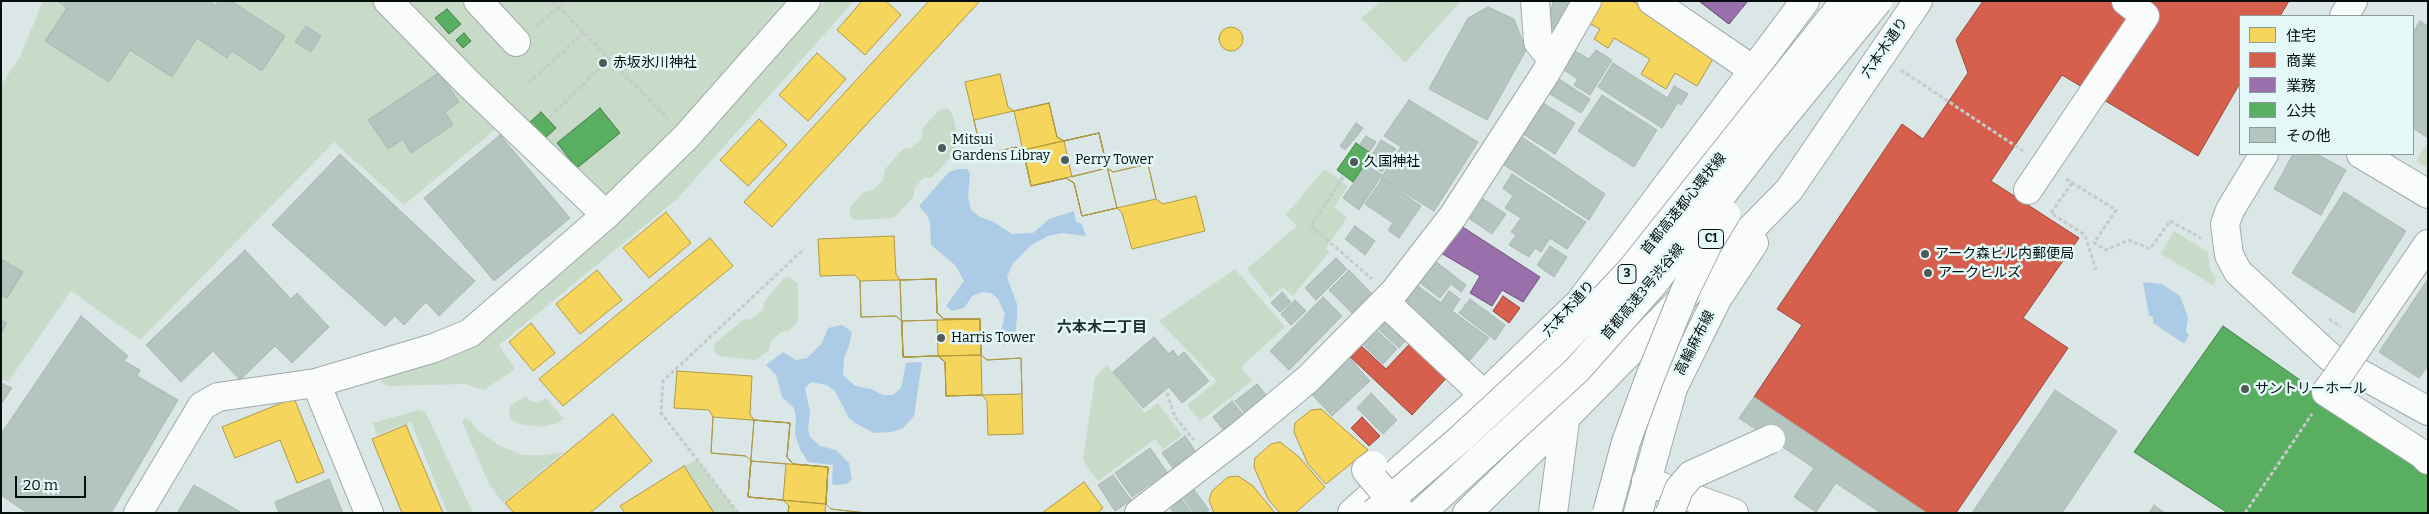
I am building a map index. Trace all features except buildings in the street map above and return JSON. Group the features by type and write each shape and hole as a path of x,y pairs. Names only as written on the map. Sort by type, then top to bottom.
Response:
{"main road":[{"path":"388,1 467,82 606,215"},
{"path":"478,1 516,42"},
{"path":"138,513 202,406 218,398 316,383 434,348 470,333 606,215 686,137 806,1"},
{"path":"1535,1 1538,42 1553,60"},
{"path":"1139,513 1242,434 1308,379 1388,299 1453,216 1553,60 1587,1"},
{"path":"1652,1 1752,69"},
{"name":"六本木通り","path":"1352,513 1484,396 1580,302 1752,69 1805,1"},
{"name":"首都高速都心環状線","path":"1374,513 1459,440 1555,351 1625,276 1846,1"},
{"name":"首都高速都心環状線","path":"1592,513 1612,439 1635,374 1694,241 1725,184 1846,1"},
{"path":"1447,430 1573,358 1855,1"},
{"name":"首都高速3号渋谷線","path":"1421,513 1481,460 1584,363 1654,283 1766,138 1878,1"},
{"name":"C1","path":"1607,513 1626,442 1650,377 1685,291 1708,244 1740,192 1882,1"},
{"name":"六本木通り","path":"1467,513 1565,418 1789,190 1918,1"},
{"path":"2028,190 2145,16 2126,1"},
{"path":"2345,15 2353,1"},
{"path":"2263,155 2230,210 2225,224 2229,255 2238,272 2330,357 2428,411"},
{"path":"2362,155 2428,194"},
{"name":"高輪麻布線","path":"1638,513 1672,388 1717,299 1789,190"},
{"path":"2428,244 2354,338 2331,386 2428,460"},
{"path":"1388,299 1484,396"},
{"path":"1553,513 1580,302"},
{"path":"316,383 369,513"},
{"path":"1670,513 1679,489 1691,476 1771,439"},
{"path":"1373,465 1366,470 1402,513"},
{"path":"1646,481 1734,513"}],"path":[{"path":"553,1 670,121"},
{"path":"528,83 584,33"},
{"path":"550,117 609,59"},
{"path":"1901,70 2032,156"},
{"path":"1344,177 1311,226 1388,299"},
{"path":"2064,178 2116,210 2094,243 2106,250 2129,240 2150,249 2170,221 2204,240"},
{"path":"2072,183 2051,213 2085,235 2096,270"},
{"path":"738,513 661,413 663,381 804,249"},
{"path":"2327,317 2354,338"},
{"path":"2245,513 2331,386"},
{"path":"1167,393 1175,417 1188,432"}],"green space":[{"path":"43,1 376,1 497,128 404,205 334,142 140,340 71,291 8,382 1,379 1,85 20,57"},
{"name":"赤坂氷川神社","path":"407,1 795,1 605,205"},
{"path":"825,1 854,1 677,199 499,345 515,369 484,390 465,384 388,386 381,382 384,377 484,338"},
{"path":"1382,1 1461,1 1405,63 1361,18"},
{"path":"947,108 952,113 960,144 958,150 932,177 923,178 914,188 914,196 894,218 855,220 851,218 849,209 864,192 873,190 883,180 885,169 903,149 911,148 922,138 923,128 939,110"},
{"path":"2428,141 2428,168 2416,161"},
{"path":"1324,169 1348,186 1334,207 1347,218 1326,248 1329,252 1293,296 1283,287 1270,298 1247,269 1297,226 1286,215"},
{"path":"2174,231 2208,252 2210,269 2216,279 2213,285 2161,254"},
{"path":"1235,269 1285,327 1244,364 1243,370 1252,381 1200,421 1187,405 1217,381 1159,321"},
{"path":"788,277 798,283 798,321 789,331 781,332 771,341 769,350 755,360 720,356 716,353 713,347 715,343 743,320 751,319 763,310 764,302 784,278"},
{"path":"1107,365 1145,413 1158,403 1182,435 1163,449 1155,439 1098,481 1083,460 1095,378"},
{"path":"526,396 530,401 538,403 546,398 564,419 554,424 540,427 520,424 510,419 509,411 511,405"},
{"path":"419,410 426,413 473,513 448,513 411,422 377,435 373,423"},
{"path":"464,418 470,420 476,429 498,445 522,455 544,455 564,452 503,503 489,484 462,421"},
{"path":"697,460 738,513 714,513 684,466"}],"water":[{"path":"967,169 970,174 968,197 971,210 1012,234 1033,233 1049,219 1074,211 1076,222 1082,224 1086,236 1062,233 1048,236 1031,245 1012,265 1007,277 1017,304 1017,317 1015,336 1010,344 1004,345 999,340 1005,314 998,299 991,293 982,292 972,296 964,308 952,311 946,306 964,281 955,265 931,245 930,223 927,215 919,206 949,172"},
{"path":"2143,282 2162,284 2180,296 2188,317 2186,332 2189,334 2185,343 2153,323 2153,317 2149,315"},
{"path":"842,325 852,332 844,358 843,375 855,386 871,389 883,395 893,395 901,388 906,363 922,362 914,416 903,428 892,432 874,433 855,423 849,418 835,391 827,385 811,382 805,388 810,412 808,430 810,437 820,446 836,450 849,463 852,479 847,484 836,485 832,484 833,465 808,462 800,449 795,434 796,417 794,408 782,397 776,375 766,365 783,352 796,360 807,358 822,343 828,328"}],"place":[{"name":"赤坂氷川神社","path":"603,63"},
{"name":"Mitsui Gardens Libray","path":"942,148"},
{"name":"Perry Tower","path":"1065,160"},
{"name":"久国神社","path":"1354,162"},
{"name":"アーク森ビル内郵便局","path":"1925,254"},
{"name":"アークヒルズ","path":"1928,273"},
{"name":"Harris Tower","path":"941,338"},
{"name":"サントリーホール","path":"2245,389"}],"district":[{"name":"六本木二丁目","path":"1102,328"}]}
